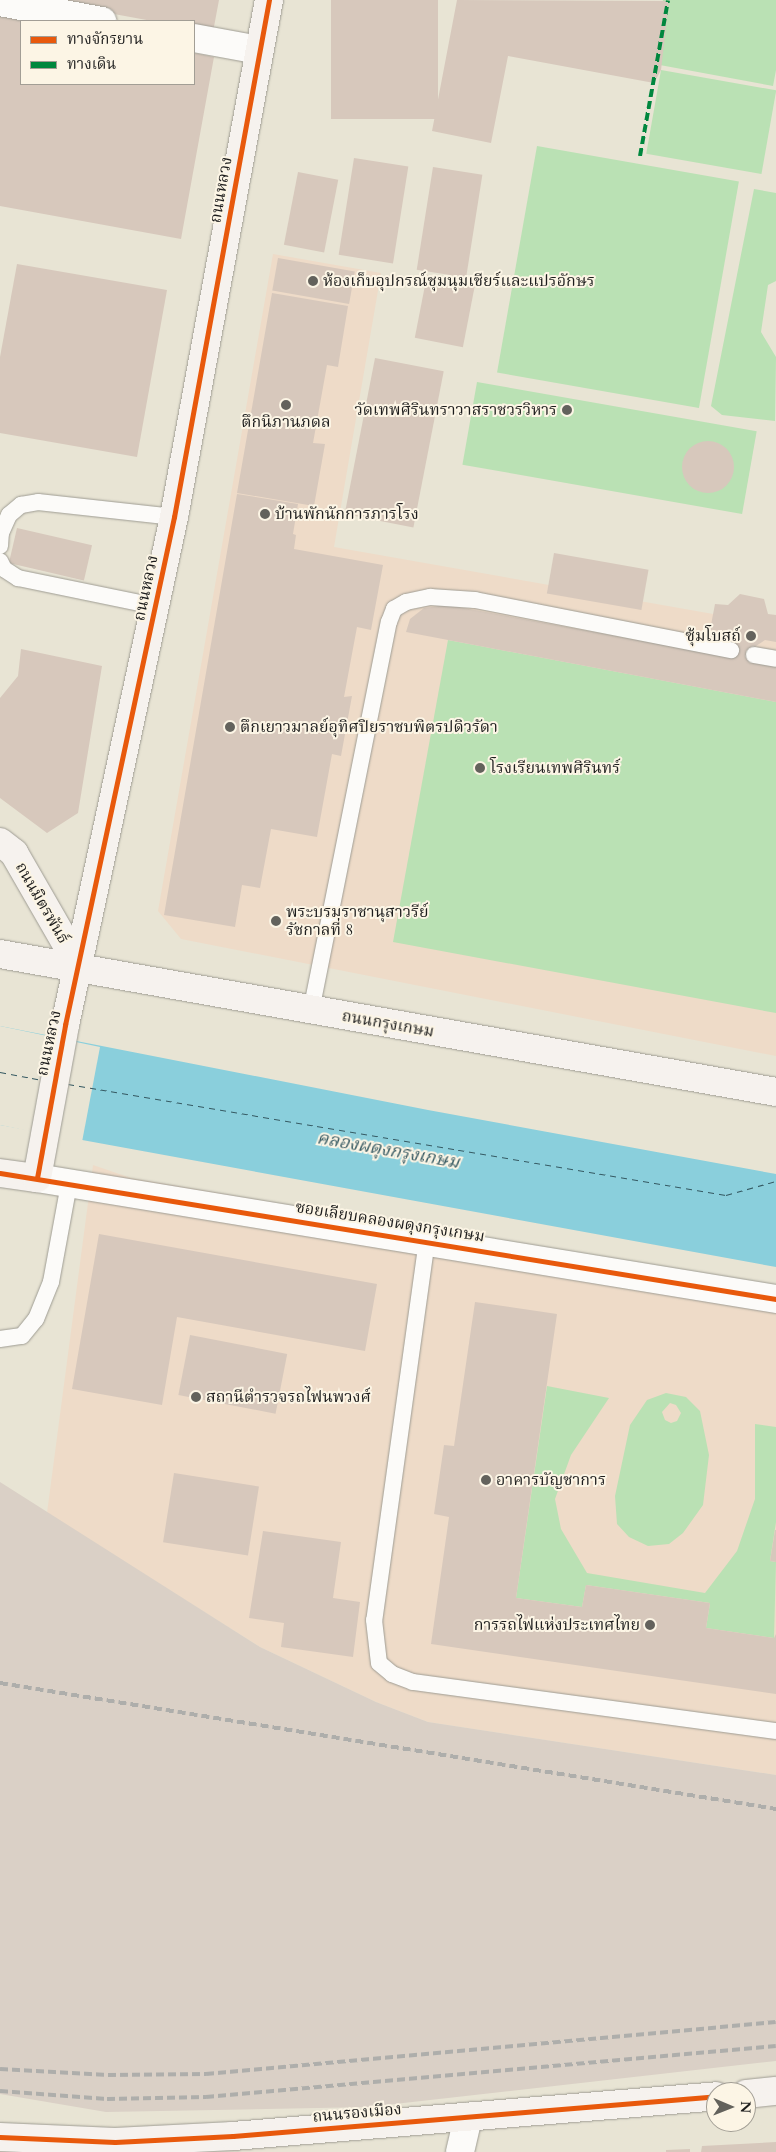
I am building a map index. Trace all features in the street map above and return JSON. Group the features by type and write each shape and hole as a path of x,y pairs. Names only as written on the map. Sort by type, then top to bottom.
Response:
{"street":[{"name":"ถนนหลวง","path":"37,1178 65,1024 80,968 174,517 269,0"},
{"path":"0,2 97,20"},
{"path":"195,38 259,50"},
{"name":"ถนนมิตรพันธ์","path":"0,842 14,853 80,968"},
{"name":"ถนนกรุงเกษม","path":"0,954 311,1011 776,1092"},
{"name":"ซอยเลียบคลองผดุงกรุงเกษม","path":"0,1173 427,1240 776,1299"},
{"path":"756,2093 776,2092"},
{"name":"ถนนรองเมือง","path":"0,2137 135,2141 706,2097"},
{"path":"460,2152 468,2116"}],"lane":[{"path":"0,546 1,533 9,515 21,505 38,502 174,517"},
{"path":"0,561 4,569 18,578 155,606"},
{"path":"311,1011 389,622 394,609 406,602 430,597 475,600 731,650"},
{"path":"754,655 776,658"},
{"path":"0,1339 22,1336 36,1319 51,1282 69,1184"},
{"path":"427,1240 374,1620 379,1662 392,1674 413,1682 776,1731"}],"shaded area":[{"name":"โรงเรียนเทพศิรินทร์","path":"273,254 381,273 334,547 776,625 776,1056 181,939 158,911"},
{"path":"93,1165 131,1178 776,1288 776,1775 428,1722 376,1702 260,1647 47,1513"},
{"path":"0,1482 260,1647 376,1702 428,1722 776,1775 776,2061 368,2107 106,2112 0,2094"}],"green space":[{"path":"663,0 776,0 776,70 773,86 649,63"},
{"path":"661,70 776,90 761,174 646,154"},
{"path":"537,146 739,182 699,408 497,373"},
{"path":"754,189 776,193 776,281 768,285 761,332 776,357 775,421 722,415 711,406"},
{"path":"477,382 757,431 742,514 462,465"},
{"path":"448,640 776,702 776,1013 393,942"},
{"path":"547,1386 609,1398 571,1455 555,1499 561,1529 587,1573 705,1593 737,1551 755,1499 755,1424 776,1427 776,1522 770,1561 776,1562 774,1638 706,1628 710,1603 586,1585 582,1607 516,1598"},
{"path":"666,1393 686,1397 700,1411 709,1455 703,1505 683,1533 669,1544 648,1546 629,1537 617,1524 615,1496 630,1425 647,1400","holes":["670,1403 676,1405 681,1413 677,1421 671,1423 665,1420 662,1412"]}],"water":[{"name":"คลองผดุงกรุงเกษม","path":"0,1026 428,1110 776,1174 776,1267 0,1125"}],"pier":[{"path":"0,1026 100,1047 82,1142 0,1125"}],"building":[{"path":"38,0 219,0 213,32 195,29 195,20 147,20"},
{"path":"331,0 438,0 438,119 331,119"},
{"path":"457,0 669,1 661,70 654,83 508,56 491,143 432,131"},
{"path":"0,16 21,20 20,85 195,85 195,53 214,57 181,239 0,206"},
{"path":"354,158 408,167 393,263 339,255"},
{"path":"433,167 482,175 466,278 417,270"},
{"path":"298,172 338,180 324,252 284,245"},
{"name":"ห้องเก็บอุปกรณ์ชุมนุมเชียร์และแปรอักษร","path":"278,258 355,272 349,304 272,290"},
{"path":"17,264 167,290 137,457 0,433 0,357"},
{"path":"427,275 475,284 463,347 415,338"},
{"name":"ตึกนิภานภดล","path":"272,293 348,306 338,367 327,365 313,443 325,444 314,506 237,493"},
{"path":"375,358 444,371 413,527 345,514"},
{"path":"703,441 713,441 727,448 734,462 734,472 727,486 713,493 703,493 693,489 686,482 682,472 682,462 686,452 693,445"},
{"name":"ตึกเยาวมาลย์อุทิศปิยราชบพิตรปดิวรัดา","path":"237,494 298,504 293,534 296,535 294,549 383,565 371,630 357,627 344,697 352,696 341,756 332,754 317,837 271,829 260,888 242,885 235,927 164,915"},
{"path":"17,528 92,545 84,580 9,563"},
{"path":"554,553 649,570 641,610 547,593"},
{"path":"740,594 764,599 768,614 776,615 776,642 765,640 756,646 753,662 776,666 776,702 406,632 410,619 424,608 447,605 730,657 732,643 723,631 710,630 715,604 728,605"},
{"path":"21,649 102,666 78,813 47,833 0,798 0,698 18,676"},
{"path":"99,1234 377,1284 365,1351 177,1317 162,1405 72,1389"},
{"name":"อาคารบัญชาการ","path":"475,1302 557,1314 516,1598 582,1607 586,1585 710,1603 706,1628 774,1638 776,1634 776,1694 431,1644 449,1517 434,1514 444,1445 454,1446"},
{"path":"190,1335 287,1354 276,1414 178,1395"},
{"path":"174,1473 259,1486 248,1556 163,1542"},
{"path":"776,1530 776,1562 770,1561"},
{"path":"263,1531 341,1542 333,1598 360,1602 353,1657 281,1647 284,1623 249,1618"},
{"path":"776,2142 776,2152 701,2152 702,2146"},
{"path":"690,2149 690,2152 666,2152 666,2150"}],"ferry route":[{"path":"0,1072 42,1080"},
{"path":"68,1084 726,1195 776,1181"}],"railway":[{"path":"0,1683 776,1809"},
{"path":"0,2069 108,2075 206,2074 776,2022"},
{"path":"0,2091 107,2099 206,2097 776,2046"}],"marked path":[{"path":"640,156 668,0"}],"cycle path":[{"path":"37,1178 65,1025 174,517 269,0"},
{"path":"0,1173 776,1299"},
{"path":"0,2137 115,2142 233,2136 706,2097"}],"place":[{"name":"ห้องเก็บอุปกรณ์ชุมนุมเชียร์และแปรอักษร","path":"313,281"},
{"name":"ตึกนิภานภดล","path":"286,405"},
{"name":"วัดเทพศิรินทราวาสราชวรวิหาร","path":"567,410"},
{"name":"บ้านพักนักการภารโรง","path":"265,514"},
{"name":"ซุ้มโบสถ์","path":"751,636"},
{"name":"ตึกเยาวมาลย์อุทิศปิยราชบพิตรปดิวรัดา","path":"230,727"},
{"name":"โรงเรียนเทพศิรินทร์","path":"480,768"},
{"name":"พระบรมราชานุสาวรีย์ รัชกาลที่ 8","path":"276,921"},
{"name":"สถานีตำรวจรถไฟนพวงศ์","path":"196,1397"},
{"name":"อาคารบัญชาการ","path":"486,1480"},
{"name":"การรถไฟแห่งประเทศไทย","path":"650,1625"}]}
